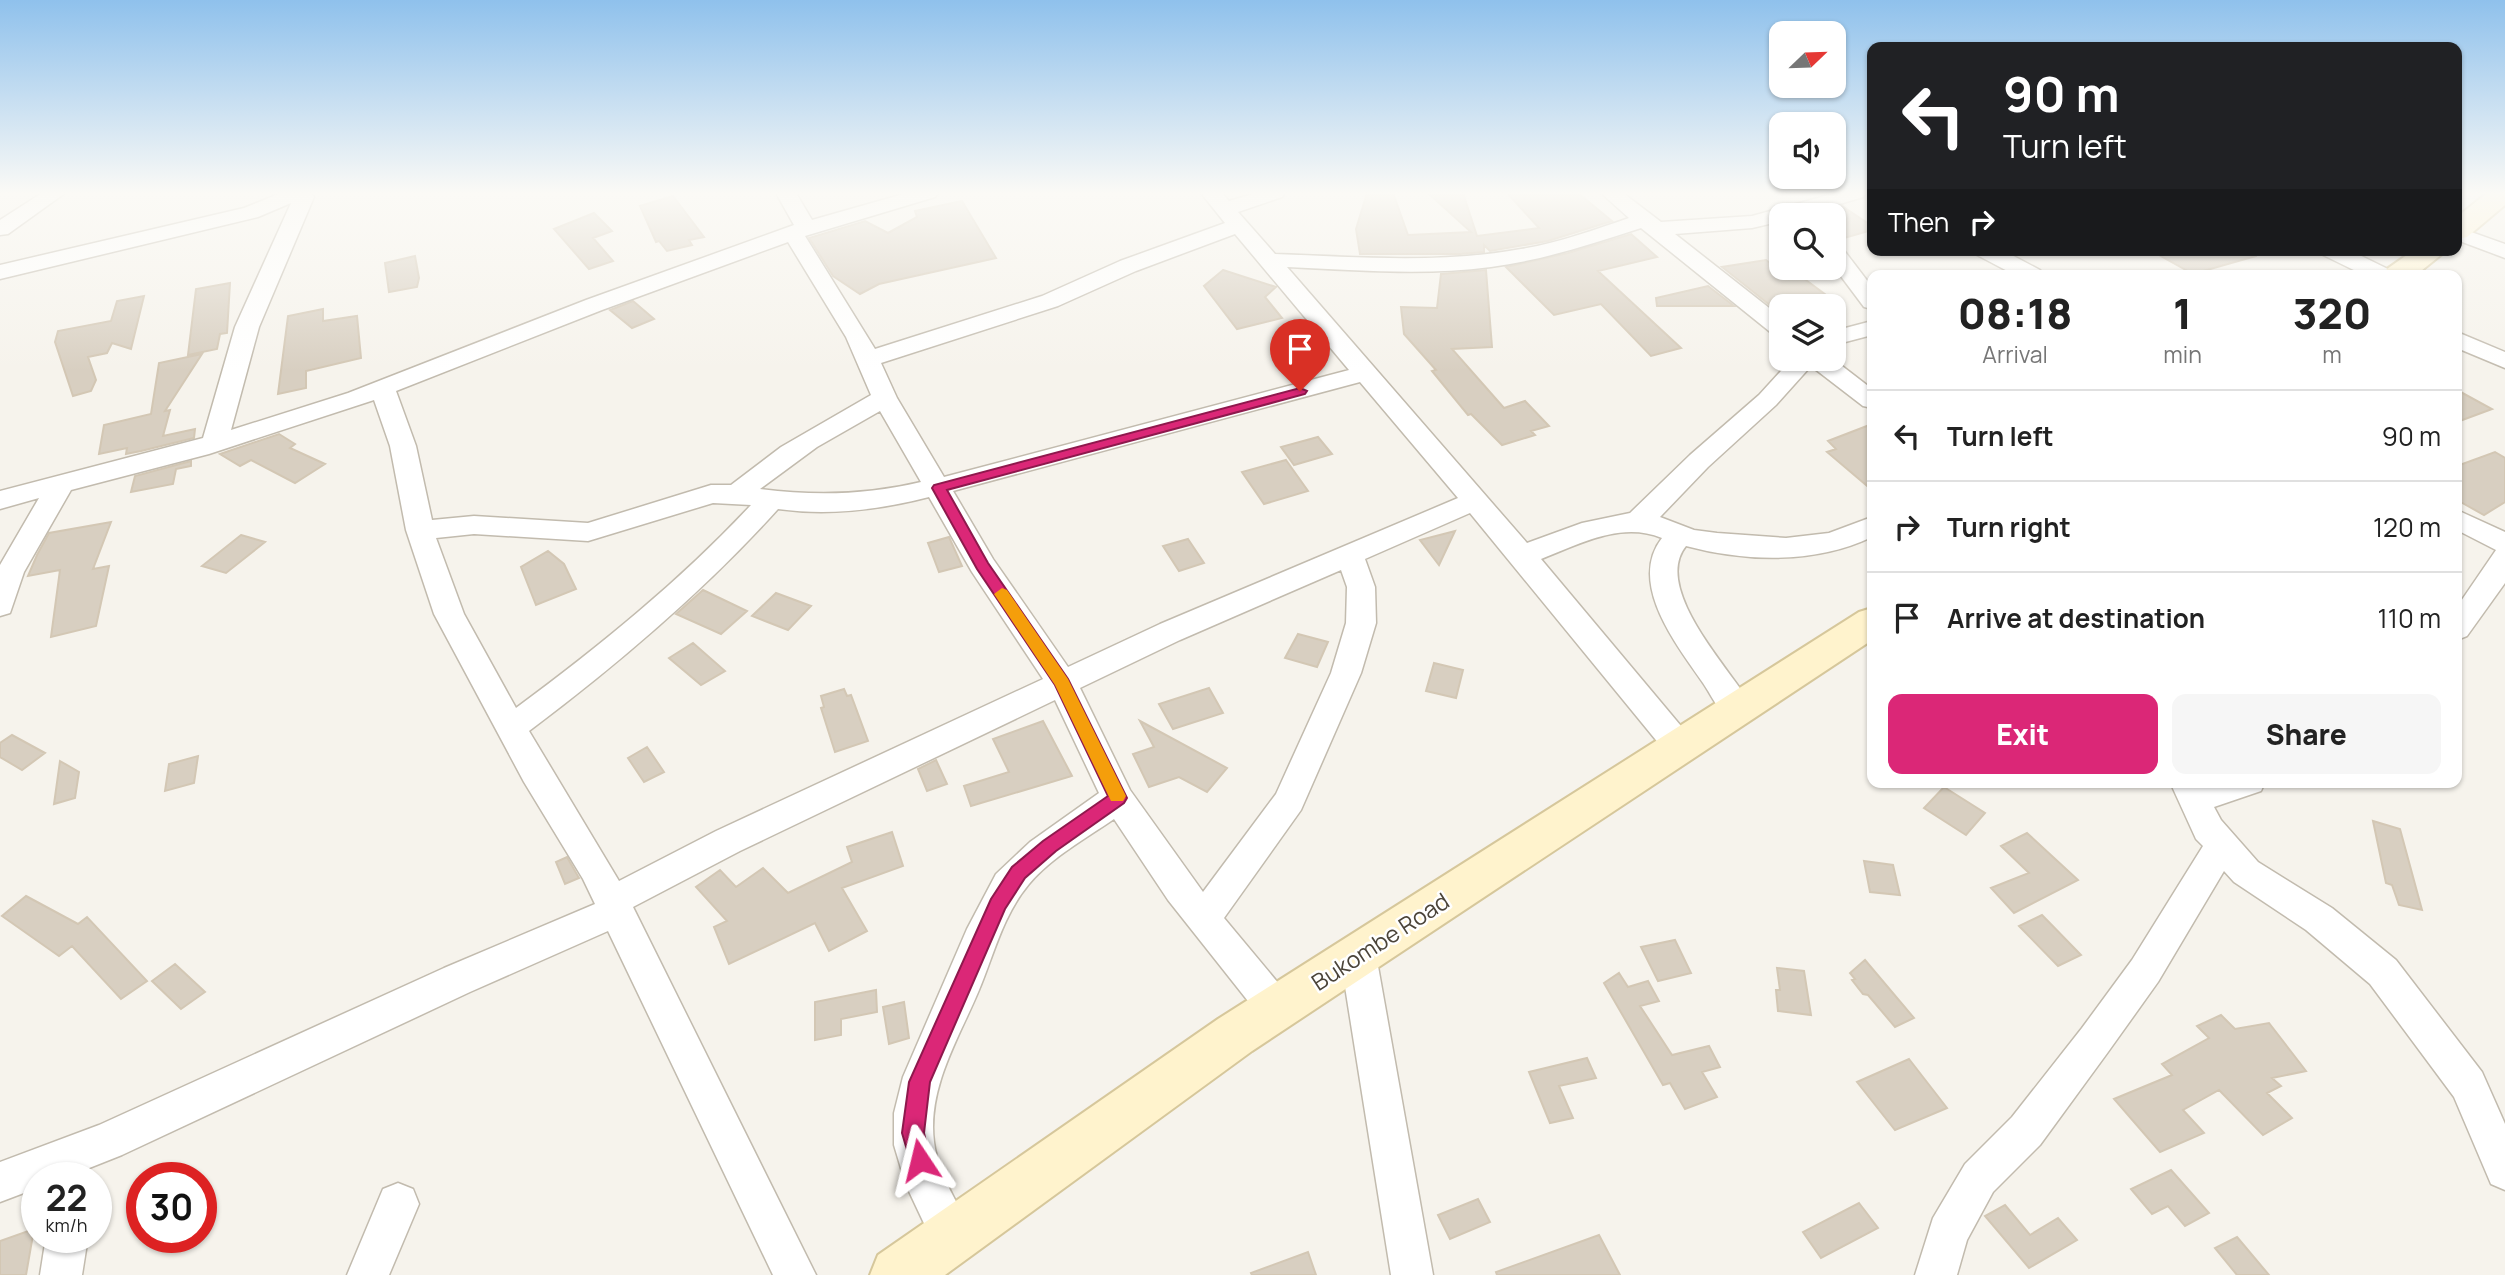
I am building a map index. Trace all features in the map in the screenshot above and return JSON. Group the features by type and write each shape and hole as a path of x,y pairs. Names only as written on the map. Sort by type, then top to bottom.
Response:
{"main road":[{"path":"2404,270 2424,256"},
{"name":"Bukombe Road","path":"898,1275 1276,1009 1867,625"}],"street":[{"path":"0,272 83,252"},
{"path":"215,443 247,327 278,252"},
{"path":"0,500 215,443 382,388 594,305 739,252"},
{"path":"811,252 858,337 885,398 982,565 1062,683 1118,798 1180,890 1276,1009"},
{"path":"868,359 1050,301 1128,266 1151,252"},
{"path":"1263,252 1522,556 1679,747"},
{"path":"1270,260 1368,265 1455,265 1537,252"},
{"path":"1685,252 1769,320"},
{"path":"1996,256 2022,270"},
{"path":"2343,256 2372,270"},
{"path":"1846,268 1867,296"},
{"path":"1846,335 1867,329"},
{"path":"2462,340 2505,361"},
{"path":"1637,522 1704,456 1771,398 1794,371"},
{"path":"1833,371 1867,397"},
{"path":"420,530 474,524 588,532 711,494 737,494 806,504 855,503 939,488 1365,373"},
{"path":"382,388 403,446 420,530 449,614 511,728 596,870 795,1275"},
{"path":"737,494 773,462 885,398"},
{"path":"0,606 10,572 60,486"},
{"path":"511,728 574,682 646,623 732,544 772,498"},
{"path":"82,1162 108,1141 614,906 728,841 1170,632 1474,500"},
{"path":"1522,556 1607,527 1637,522 1733,544 1783,547 1852,537 1867,529"},
{"path":"2462,522 2505,543"},
{"path":"1681,534 1665,554 1663,580 1671,605 1738,709"},
{"path":"1203,919 1289,801 1346,673 1362,623 1361,587 1350,556"},
{"path":"2462,622 2505,557"},
{"path":"2210,788 2190,791 2208,830 2246,872 2319,919 2383,972 2468,1085 2505,1170"},
{"path":"952,1236 926,1186 913,1133 919,1082 988,926 1018,873 1049,846 1118,798"},
{"path":"1936,1275 1948,1233 1979,1178 2026,1131 2102,1030 2160,949 2222,845"},
{"path":"1358,955 1412,1275"},
{"path":"0,1182 21,1177"},
{"path":"368,1275 398,1205"},
{"path":"61,1275 64,1253"}],"building":[{"path":"575,252 606,252 613,261 589,269"},
{"path":"818,252 993,252 996,258 879,284 860,294 833,276"},
{"path":"1360,252 1478,252 1460,254"},
{"path":"1652,252 1657,257 1598,271 1681,348 1651,356 1601,304 1554,315 1506,267 1568,253"},
{"path":"415,256 419,278 417,287 389,292 385,263"},
{"path":"2161,256 2256,256 2207,270 2186,270"},
{"path":"1766,260 1769,262 1769,280 1806,280 1825,294 1769,294 1769,304 1722,267"},
{"path":"1223,270 1276,287 1265,297 1282,318 1237,329 1204,286"},
{"path":"1486,270 1492,347 1452,349 1504,408 1525,401 1549,426 1531,431 1535,435 1502,445 1471,414 1468,415 1432,371 1436,370 1404,334 1401,307 1437,308 1441,274"},
{"path":"230,283 227,333 220,334 217,349 188,355 196,289"},
{"path":"1708,286 1734,306 1657,306 1656,298"},
{"path":"144,296 131,349 112,343 107,353 88,357 96,380 91,391 73,396 55,342 58,331 111,321 117,301"},
{"path":"633,301 654,319 632,328 610,310"},
{"path":"323,309 323,321 357,316 361,358 306,371 306,388 278,394 288,316"},
{"path":"202,354 165,411 170,410 163,436 195,429 194,438 126,454 127,448 99,454 104,425 151,414 159,363"},
{"path":"2462,393 2492,409 2462,420"},
{"path":"1867,426 1867,486 1827,452 1836,449 1828,441"},
{"path":"279,434 295,444 290,448 325,464 295,483 251,460 240,466 220,454"},
{"path":"1318,437 1332,454 1294,465 1281,447"},
{"path":"2495,452 2505,458 2505,502 2484,515 2462,503 2462,464"},
{"path":"1286,460 1308,491 1264,504 1242,472"},
{"path":"191,461 191,466 176,469 173,484 131,492 135,476"},
{"path":"111,522 93,569 109,566 96,626 51,637 60,570 28,576 37,555 49,533"},
{"path":"1455,531 1439,565 1420,540"},
{"path":"241,535 265,542 226,573 202,566"},
{"path":"949,537 962,566 939,572 928,543"},
{"path":"1188,539 1204,563 1179,571 1163,546"},
{"path":"548,551 564,564 576,589 536,605 521,567"},
{"path":"703,590 747,611 721,634 676,614"},
{"path":"776,593 811,606 788,630 752,616"},
{"path":"1298,634 1328,642 1317,667 1285,658"},
{"path":"693,643 725,671 701,685 669,658"},
{"path":"1434,663 1463,670 1456,698 1426,691"},
{"path":"1209,688 1223,713 1173,729 1159,704"},
{"path":"844,689 847,696 851,695 868,741 835,752 821,708 824,707 821,696"},
{"path":"1043,721 1072,776 971,806 964,786 1009,772 993,739"},
{"path":"1140,721 1227,768 1207,792 1179,777 1149,787 1133,754 1154,747"},
{"path":"12,735 45,753 22,770 0,757 0,743"},
{"path":"647,747 664,772 644,782 628,758"},
{"path":"198,756 194,783 165,791 169,764"},
{"path":"936,760 947,784 927,791 918,769"},
{"path":"60,761 79,772 75,798 54,804"},
{"path":"1946,788 1985,813 1966,835 1924,808"},
{"path":"2373,821 2400,829 2422,910 2399,905 2392,885 2386,883"},
{"path":"892,832 903,866 842,888 867,931 829,951 815,923 729,964 714,927 727,921 696,887 720,870 736,887 763,868 788,893 852,862 847,847"},
{"path":"2027,833 2078,880 2014,913 1991,888 2029,873 2001,846"},
{"path":"567,857 579,878 565,884 556,862"},
{"path":"1864,861 1893,865 1900,895 1870,892"},
{"path":"26,896 78,924 87,917 147,981 121,999 72,946 59,956 2,916"},
{"path":"2042,915 2081,955 2058,966 2019,926"},
{"path":"1675,940 1691,973 1658,981 1641,947"},
{"path":"1865,960 1914,1018 1895,1027 1868,995 1863,994 1850,973"},
{"path":"175,964 205,992 181,1009 152,981"},
{"path":"1777,968 1804,971 1811,1015 1778,1011 1776,990 1780,990"},
{"path":"1619,973 1628,987 1648,981 1659,1001 1640,1006 1672,1055 1709,1046 1720,1067 1702,1072 1717,1097 1685,1109 1670,1083 1663,1085 1604,983"},
{"path":"876,990 877,1012 841,1019 841,1035 815,1040 815,1002"},
{"path":"904,1002 909,1038 889,1044 883,1007"},
{"path":"2221,1015 2235,1029 2269,1023 2306,1071 2272,1078 2281,1086 2267,1093 2292,1118 2263,1135 2219,1090 2183,1110 2204,1133 2160,1152 2114,1099 2172,1075 2162,1064 2209,1038 2197,1026"},
{"path":"1587,1058 1596,1078 1559,1086 1573,1118 1550,1123 1529,1072"},
{"path":"1909,1059 1947,1108 1895,1130 1857,1082"},
{"path":"2171,1170 2209,1213 2185,1226 2168,1206 2152,1214 2131,1189"},
{"path":"1478,1199 1490,1222 1450,1239 1438,1215"},
{"path":"1859,1203 1878,1228 1821,1258 1803,1232"},
{"path":"2005,1205 2030,1235 2058,1218 2077,1240 2029,1268 1985,1216"},
{"path":"21,1234 21,1253 30,1253 26,1275 0,1275 0,1241"},
{"path":"1599,1235 1620,1275 1497,1275 1496,1272"},
{"path":"2237,1237 2269,1275 2237,1275 2215,1248"},
{"path":"1308,1252 1316,1275 1251,1273"}],"slow traffic":[{"path":"1002,594 1062,683 1117,796"}],"route":[{"path":"920,1160 913,1133 919,1082 998,904 1018,873 1049,846 1118,798 1062,683 982,565 939,488 1300,391"}]}
